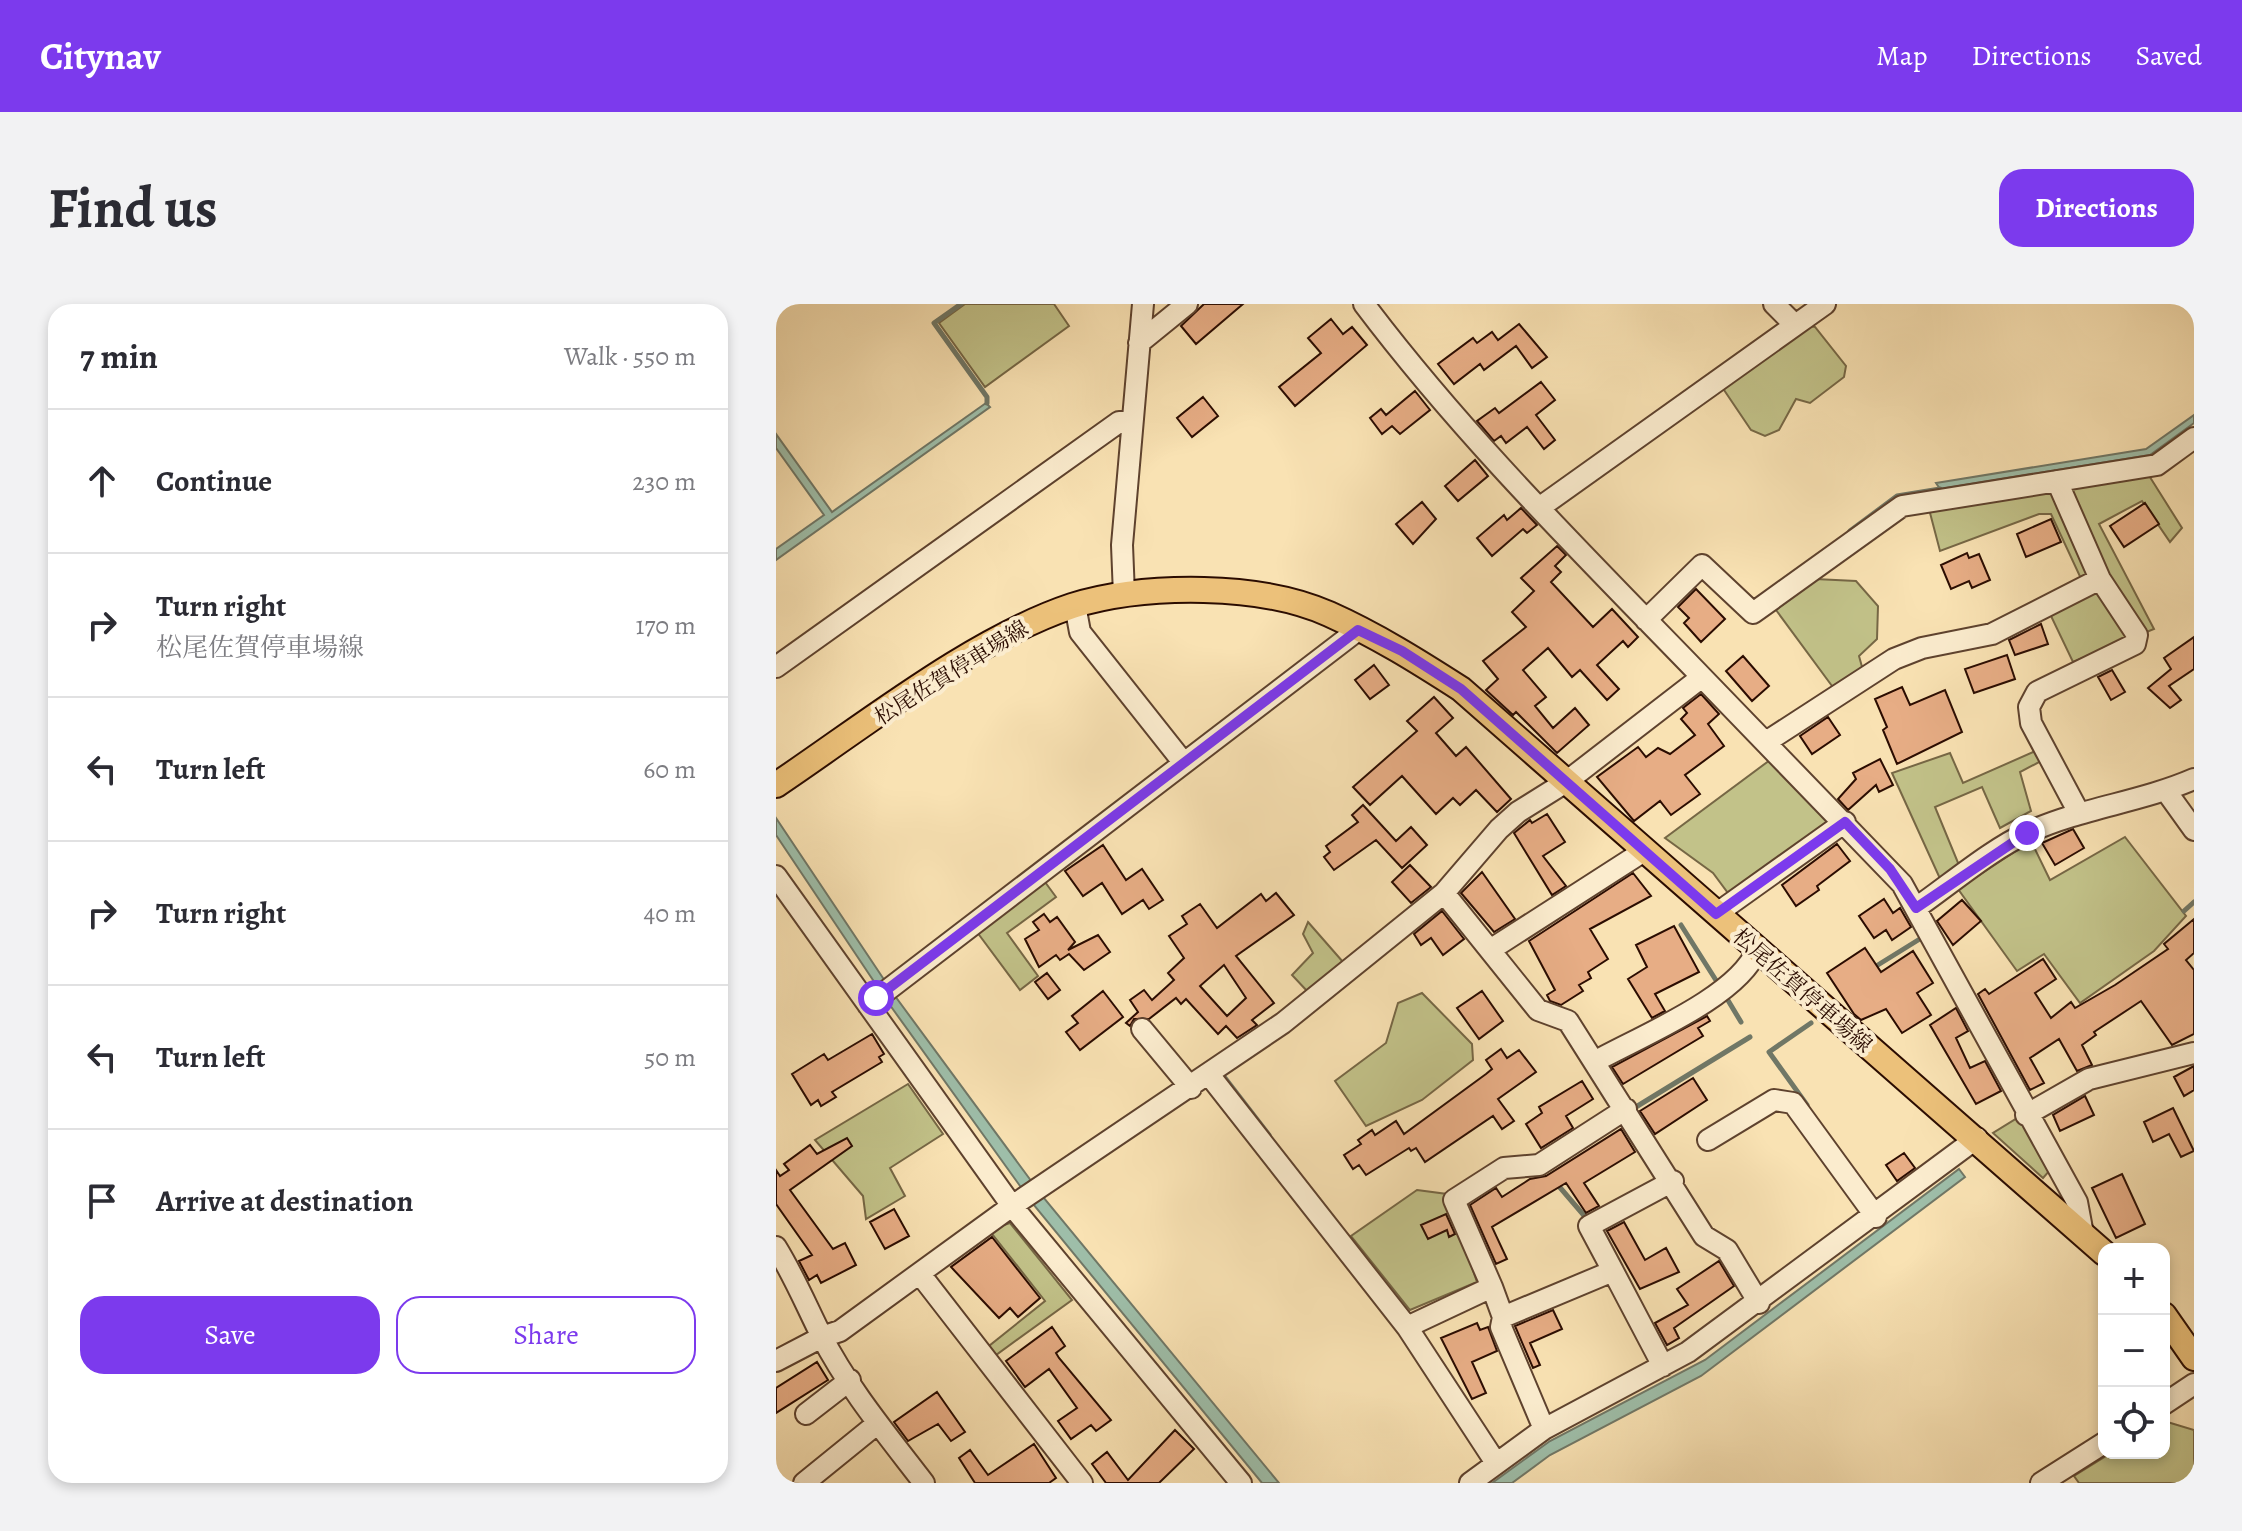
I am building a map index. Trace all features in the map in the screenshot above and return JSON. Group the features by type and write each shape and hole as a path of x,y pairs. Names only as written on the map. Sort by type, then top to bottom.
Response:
{"main road":[{"name":"松尾佐賀停車場線","path":"776,785 973,654 1032,622 1075,605 1124,595 1184,589 1239,591 1328,613 1402,651 1461,689 1757,950 1977,1138 2098,1248"},
{"path":"2170,1324 2194,1358"}],"street":[{"path":"1124,595 1122,545 1143,304"},
{"path":"1139,343 1187,304"},
{"path":"1364,304 1419,377 1539,508 1890,869 1971,1004 2026,1115 2077,1202 2083,1234"},
{"path":"1774,304 1795,325"},
{"path":"1539,508 1825,304"},
{"path":"776,667 1119,422 1132,422"},
{"path":"1646,620 1702,565 1753,613 1902,506 2157,465 2194,438"},
{"path":"2057,481 2100,579 2137,635 2135,644 2037,692 2029,707 2031,723 2079,813"},
{"path":"1766,742 1894,659 1922,648 1992,634 2100,579"},
{"path":"1075,605 1080,632 1183,762"},
{"path":"872,1001 1358,630"},
{"path":"776,1361 840,1331 1016,1203 1210,1076 1283,1023 1444,893 1499,829 1566,782 1702,677"},
{"path":"1916,908 2027,833 2079,813 2166,791 2194,779"},
{"path":"2166,791 2194,830"},
{"path":"1716,914 1845,822"},
{"path":"1490,950 1644,851"},
{"path":"776,876 872,1001 1016,1203 1241,1483"},
{"path":"1444,893 1538,1010 1568,1021 1596,1061 1625,1113 1673,1181 1704,1236 1727,1250 1759,1303"},
{"path":"1596,1061 1727,989 1751,963 1757,950"},
{"path":"1142,1029 1191,1088"},
{"path":"2026,1115 2089,1079 2194,1053"},
{"path":"1210,1076 1407,1327 1496,1463"},
{"path":"1708,1140 1774,1100 1793,1103 1876,1217"},
{"path":"1544,1429 1501,1327 1503,1317 1492,1287 1454,1200 1504,1168 1539,1165 1625,1113"},
{"path":"1470,1483 1544,1429 1663,1366 1759,1303 1977,1138"},
{"path":"1663,1366 1613,1271 1594,1223 1673,1181"},
{"path":"776,1247 798,1283 822,1337 878,1423 924,1483"},
{"path":"1503,1317 1613,1271"},
{"path":"920,1274 1082,1483"},
{"path":"1407,1327 1492,1287"},
{"path":"806,1414 850,1380"},
{"path":"2170,1400 2194,1384"},
{"path":"804,1483 878,1423"},
{"path":"2041,1483 2098,1447"}],"green space":[{"path":"965,304 1054,304 1069,326 985,387 939,323"},
{"path":"1805,325 1815,327 1846,366 1844,377 1810,403 1796,399 1779,430 1765,436 1751,430 1720,384"},
{"path":"2148,474 2182,528 2170,542 2142,501 2099,524 2154,629 2073,662 2051,616 2084,585 2051,514 2039,514 1940,551 1929,509"},
{"path":"1815,579 1856,581 1878,606 1877,639 1859,656 1864,674 1835,690 1776,610"},
{"path":"2040,749 2045,759 2020,772 2031,811 2000,828 1982,787 1935,807 1961,870 1942,883 1892,773 1950,753 1963,783"},
{"path":"1770,760 1833,825 1731,897 1713,873 1665,838"},
{"path":"2125,837 2186,916 2154,951 2080,1003 2044,954 2017,971 1958,889 2031,841 2050,880"},
{"path":"1045,882 1056,897 1007,933 1038,976 1020,990 977,932"},
{"path":"1308,922 1343,962 1308,992 1292,975 1313,953 1303,934"},
{"path":"1422,993 1472,1044 1473,1060 1422,1100 1366,1126 1335,1081 1386,1043 1398,1003"},
{"path":"908,1084 943,1134 890,1168 905,1196 866,1219 863,1196 815,1140"},
{"path":"2019,1117 2051,1169 2043,1178 1993,1133"},
{"path":"1417,1190 1447,1194 1477,1282 1410,1310 1351,1236"},
{"path":"1010,1223 1072,1300 996,1355 989,1346 1045,1301 989,1230"},
{"path":"2170,1423 2194,1430 2194,1483 2079,1483 2074,1476 2101,1459 2170,1459"}],"shaded area":[{"path":"986,403 990,407 776,560 776,549 824,515 776,448 776,434 832,512"},
{"path":"2194,415 2194,423 2150,455 1940,489 1936,483 2146,449"},
{"path":"776,818 895,996 1043,1197 1279,1483 1262,1483 1033,1204 887,1001 776,835"},
{"path":"1959,1169 1965,1177 1701,1376 1550,1455 1512,1483 1492,1483 1550,1441 1705,1360"}],"building":[{"path":"1204,304 1243,304 1196,344 1181,326"},
{"path":"1331,319 1343,334 1352,327 1367,345 1295,406 1279,387 1321,353 1308,338"},
{"path":"1519,324 1547,357 1532,368 1516,346 1484,370 1480,364 1454,384 1438,364 1473,338 1477,343 1492,332 1498,340"},
{"path":"1541,382 1555,400 1536,415 1555,440 1544,449 1527,427 1506,443 1501,436 1494,441 1477,421 1495,408 1499,413"},
{"path":"1415,391 1430,410 1400,434 1392,426 1382,434 1370,418 1381,409 1386,415"},
{"path":"1203,397 1218,416 1192,437 1177,418"},
{"path":"1475,460 1488,476 1458,501 1445,486"},
{"path":"1422,502 1436,519 1413,544 1396,524"},
{"path":"2145,503 2159,524 2124,547 2110,526"},
{"path":"1521,508 1537,525 1527,533 1523,529 1492,556 1477,538 1504,515 1507,520"},
{"path":"2051,519 2061,542 2026,557 2017,534"},
{"path":"1557,546 1566,555 1555,566 1561,572 1551,582 1593,627 1612,609 1638,637 1628,647 1623,641 1597,665 1619,689 1607,700 1580,670 1572,677 1548,648 1523,670 1546,697 1535,706 1553,728 1575,708 1589,725 1557,753 1516,712 1513,715 1486,690 1498,679 1483,661 1526,627 1512,612 1534,591 1521,578"},
{"path":"1967,553 1969,558 1979,554 1990,580 1972,588 1969,581 1951,589 1941,565"},
{"path":"1696,589 1725,619 1701,642 1684,623 1689,618 1678,607"},
{"path":"2041,624 2048,644 2015,655 2009,640"},
{"path":"2194,637 2194,669 2169,686 2181,700 2170,708 2148,688 2171,669 2164,658"},
{"path":"2007,655 2015,679 1974,693 1965,669"},
{"path":"1743,656 1769,686 1752,701 1726,671"},
{"path":"1374,665 1389,685 1370,699 1355,680"},
{"path":"2112,670 2125,692 2111,700 2098,677"},
{"path":"1902,687 1910,705 1945,690 1962,732 1897,764 1875,699"},
{"path":"1701,694 1719,714 1708,724 1724,746 1685,775 1700,794 1671,815 1660,801 1634,821 1597,777 1638,747 1646,757 1658,748 1670,754 1695,735 1681,719 1687,713 1683,708"},
{"path":"1434,697 1453,718 1436,733 1456,756 1466,747 1511,799 1497,812 1476,790 1460,805 1453,798 1436,814 1402,776 1370,805 1353,787 1417,731 1407,721"},
{"path":"1828,717 1840,735 1812,754 1800,736"},
{"path":"1880,759 1893,785 1879,792 1876,785 1848,810 1838,799 1856,779 1853,773"},
{"path":"1363,805 1396,841 1411,827 1427,845 1402,868 1376,840 1334,870 1324,857 1330,852 1326,846 1358,822 1352,815"},
{"path":"1547,814 1565,842 1543,856 1566,886 1552,895 1514,833 1530,820 1532,823"},
{"path":"2073,829 2084,848 2055,865 2042,843"},
{"path":"1837,844 1850,861 1817,886 1819,890 1796,906 1782,885"},
{"path":"1103,845 1126,880 1142,869 1163,900 1149,909 1143,900 1122,914 1102,883 1083,896 1065,871"},
{"path":"1410,865 1431,887 1411,903 1392,882"},
{"path":"1482,872 1515,919 1494,932 1461,893"},
{"path":"1633,873 1651,896 1590,929 1608,959 1588,972 1591,978 1579,985 1583,991 1561,1005 1550,1001 1547,995 1555,990 1529,941"},
{"path":"1276,893 1294,915 1236,956 1274,1003 1252,1020 1257,1025 1237,1038 1226,1026 1218,1034 1186,999 1181,1004 1176,998 1149,1019 1134,1019 1130,1026 1126,1023 1138,1012 1130,1000 1144,990 1152,1000 1174,980 1168,973 1184,958 1169,936 1187,924 1182,916 1200,904 1217,928 1261,894 1266,901","holes":["1224,965 1246,998 1227,1016 1200,986"]},
{"path":"1884,899 1893,913 1900,908 1911,927 1892,940 1886,930 1874,938 1859,916"},
{"path":"1962,900 1981,921 1953,945 1937,921"},
{"path":"1442,911 1464,939 1443,955 1431,938 1421,945 1414,934"},
{"path":"1044,914 1050,922 1057,917 1075,942 1068,950 1098,935 1110,952 1084,970 1069,954 1060,960 1056,955 1039,967 1025,939 1039,930 1033,922"},
{"path":"2194,919 2194,953 2186,960 2194,970 2194,1034 2172,1045 2141,1001 2094,1032 2096,1035 2082,1045 2092,1065 2077,1071 2059,1039 2030,1058 2044,1083 2030,1090 1978,994 1985,989 1989,994 2043,959 2056,979 2035,993 2051,1018 2071,1002 2075,1008 2115,985 2168,949 2164,944"},
{"path":"1674,926 1699,972 1655,994 1665,1011 1652,1018 1628,979 1647,967 1636,945"},
{"path":"1865,948 1881,972 1913,951 1933,983 1917,993 1931,1015 1902,1033 1886,1009 1861,1020 1854,1014 1827,973"},
{"path":"1047,973 1060,990 1048,999 1035,982"},
{"path":"1103,991 1123,1017 1080,1050 1066,1032 1078,1023 1072,1016"},
{"path":"1482,991 1503,1021 1479,1039 1457,1008"},
{"path":"1956,1008 1968,1031 1956,1038 1970,1068 1985,1061 2001,1091 1976,1104 1930,1025"},
{"path":"1707,1016 1710,1021 1698,1028 1703,1036 1623,1084 1612,1067"},
{"path":"872,1034 884,1054 879,1057 882,1062 832,1092 836,1097 821,1106 818,1100 811,1105 792,1074 824,1054 828,1060"},
{"path":"1501,1049 1507,1058 1519,1050 1536,1072 1498,1099 1514,1121 1502,1129 1493,1116 1425,1162 1416,1148 1411,1151 1409,1148 1366,1175 1359,1165 1353,1169 1344,1155 1361,1144 1358,1140 1372,1130 1375,1135 1396,1121 1404,1134 1492,1069 1486,1060"},
{"path":"2194,1066 2194,1090 2184,1096 2174,1077"},
{"path":"1693,1078 1707,1100 1655,1134 1640,1111"},
{"path":"1582,1081 1593,1099 1566,1116 1573,1128 1541,1148 1526,1124 1542,1113 1539,1107"},
{"path":"2085,1096 2094,1115 2060,1131 2053,1115"},
{"path":"2173,1108 2194,1151 2181,1157 2169,1134 2153,1142 2144,1122"},
{"path":"1621,1129 1635,1152 1584,1183 1599,1206 1586,1213 1566,1183 1492,1227 1507,1259 1496,1264 1470,1205 1496,1188 1502,1197 1530,1179 1546,1176"},
{"path":"847,1138 852,1146 790,1190 833,1249 845,1243 856,1265 821,1283 817,1275 809,1280 799,1261 812,1255 776,1204 776,1170 780,1176 789,1170 784,1164 810,1145 817,1154"},
{"path":"1904,1153 1915,1168 1897,1181 1886,1165"},
{"path":"2122,1174 2145,1224 2116,1238 2092,1188"},
{"path":"894,1209 909,1236 885,1249 870,1222"},
{"path":"1446,1214 1455,1234 1449,1237 1447,1230 1428,1239 1421,1225"},
{"path":"1624,1222 1645,1260 1666,1248 1679,1272 1640,1289 1607,1231"},
{"path":"992,1237 1040,1298 1018,1317 1010,1308 999,1318 951,1267"},
{"path":"1719,1261 1734,1286 1674,1328 1679,1338 1667,1345 1655,1323 1688,1305 1677,1289"},
{"path":"1553,1310 1562,1329 1530,1343 1540,1365 1533,1368 1515,1326"},
{"path":"1477,1323 1480,1330 1488,1327 1497,1351 1472,1362 1486,1393 1472,1399 1441,1338"},
{"path":"1052,1327 1065,1346 1056,1353 1059,1358 1111,1420 1096,1431 1091,1425 1071,1439 1058,1421 1077,1408 1049,1369 1025,1387 1006,1361"},
{"path":"817,1362 828,1380 776,1413 776,1388"},
{"path":"937,1392 965,1432 951,1441 938,1424 908,1441 894,1422"},
{"path":"1175,1430 1194,1449 1159,1483 1106,1483 1092,1464 1107,1452 1128,1480"},
{"path":"1034,1444 1056,1478 1049,1483 975,1483 959,1458 970,1450 988,1475"}],"waterway":[{"path":"961,304 934,323 987,397 987,403"},
{"path":"1850,531 1897,496 1940,489"},
{"path":"2184,911 2194,902"},
{"path":"1681,925 1719,985"},
{"path":"1873,968 1923,937"},
{"path":"1726,997 1741,1022"},
{"path":"1807,1105 1769,1052 1811,1023"},
{"path":"1631,1110 1750,1037"},
{"path":"1225,1078 1269,1135"},
{"path":"1557,1184 1587,1219"}],"route":[{"path":"876,998 1358,630 1402,651 1461,689 1716,914 1845,822 1890,869 1916,908 2027,833"}]}
